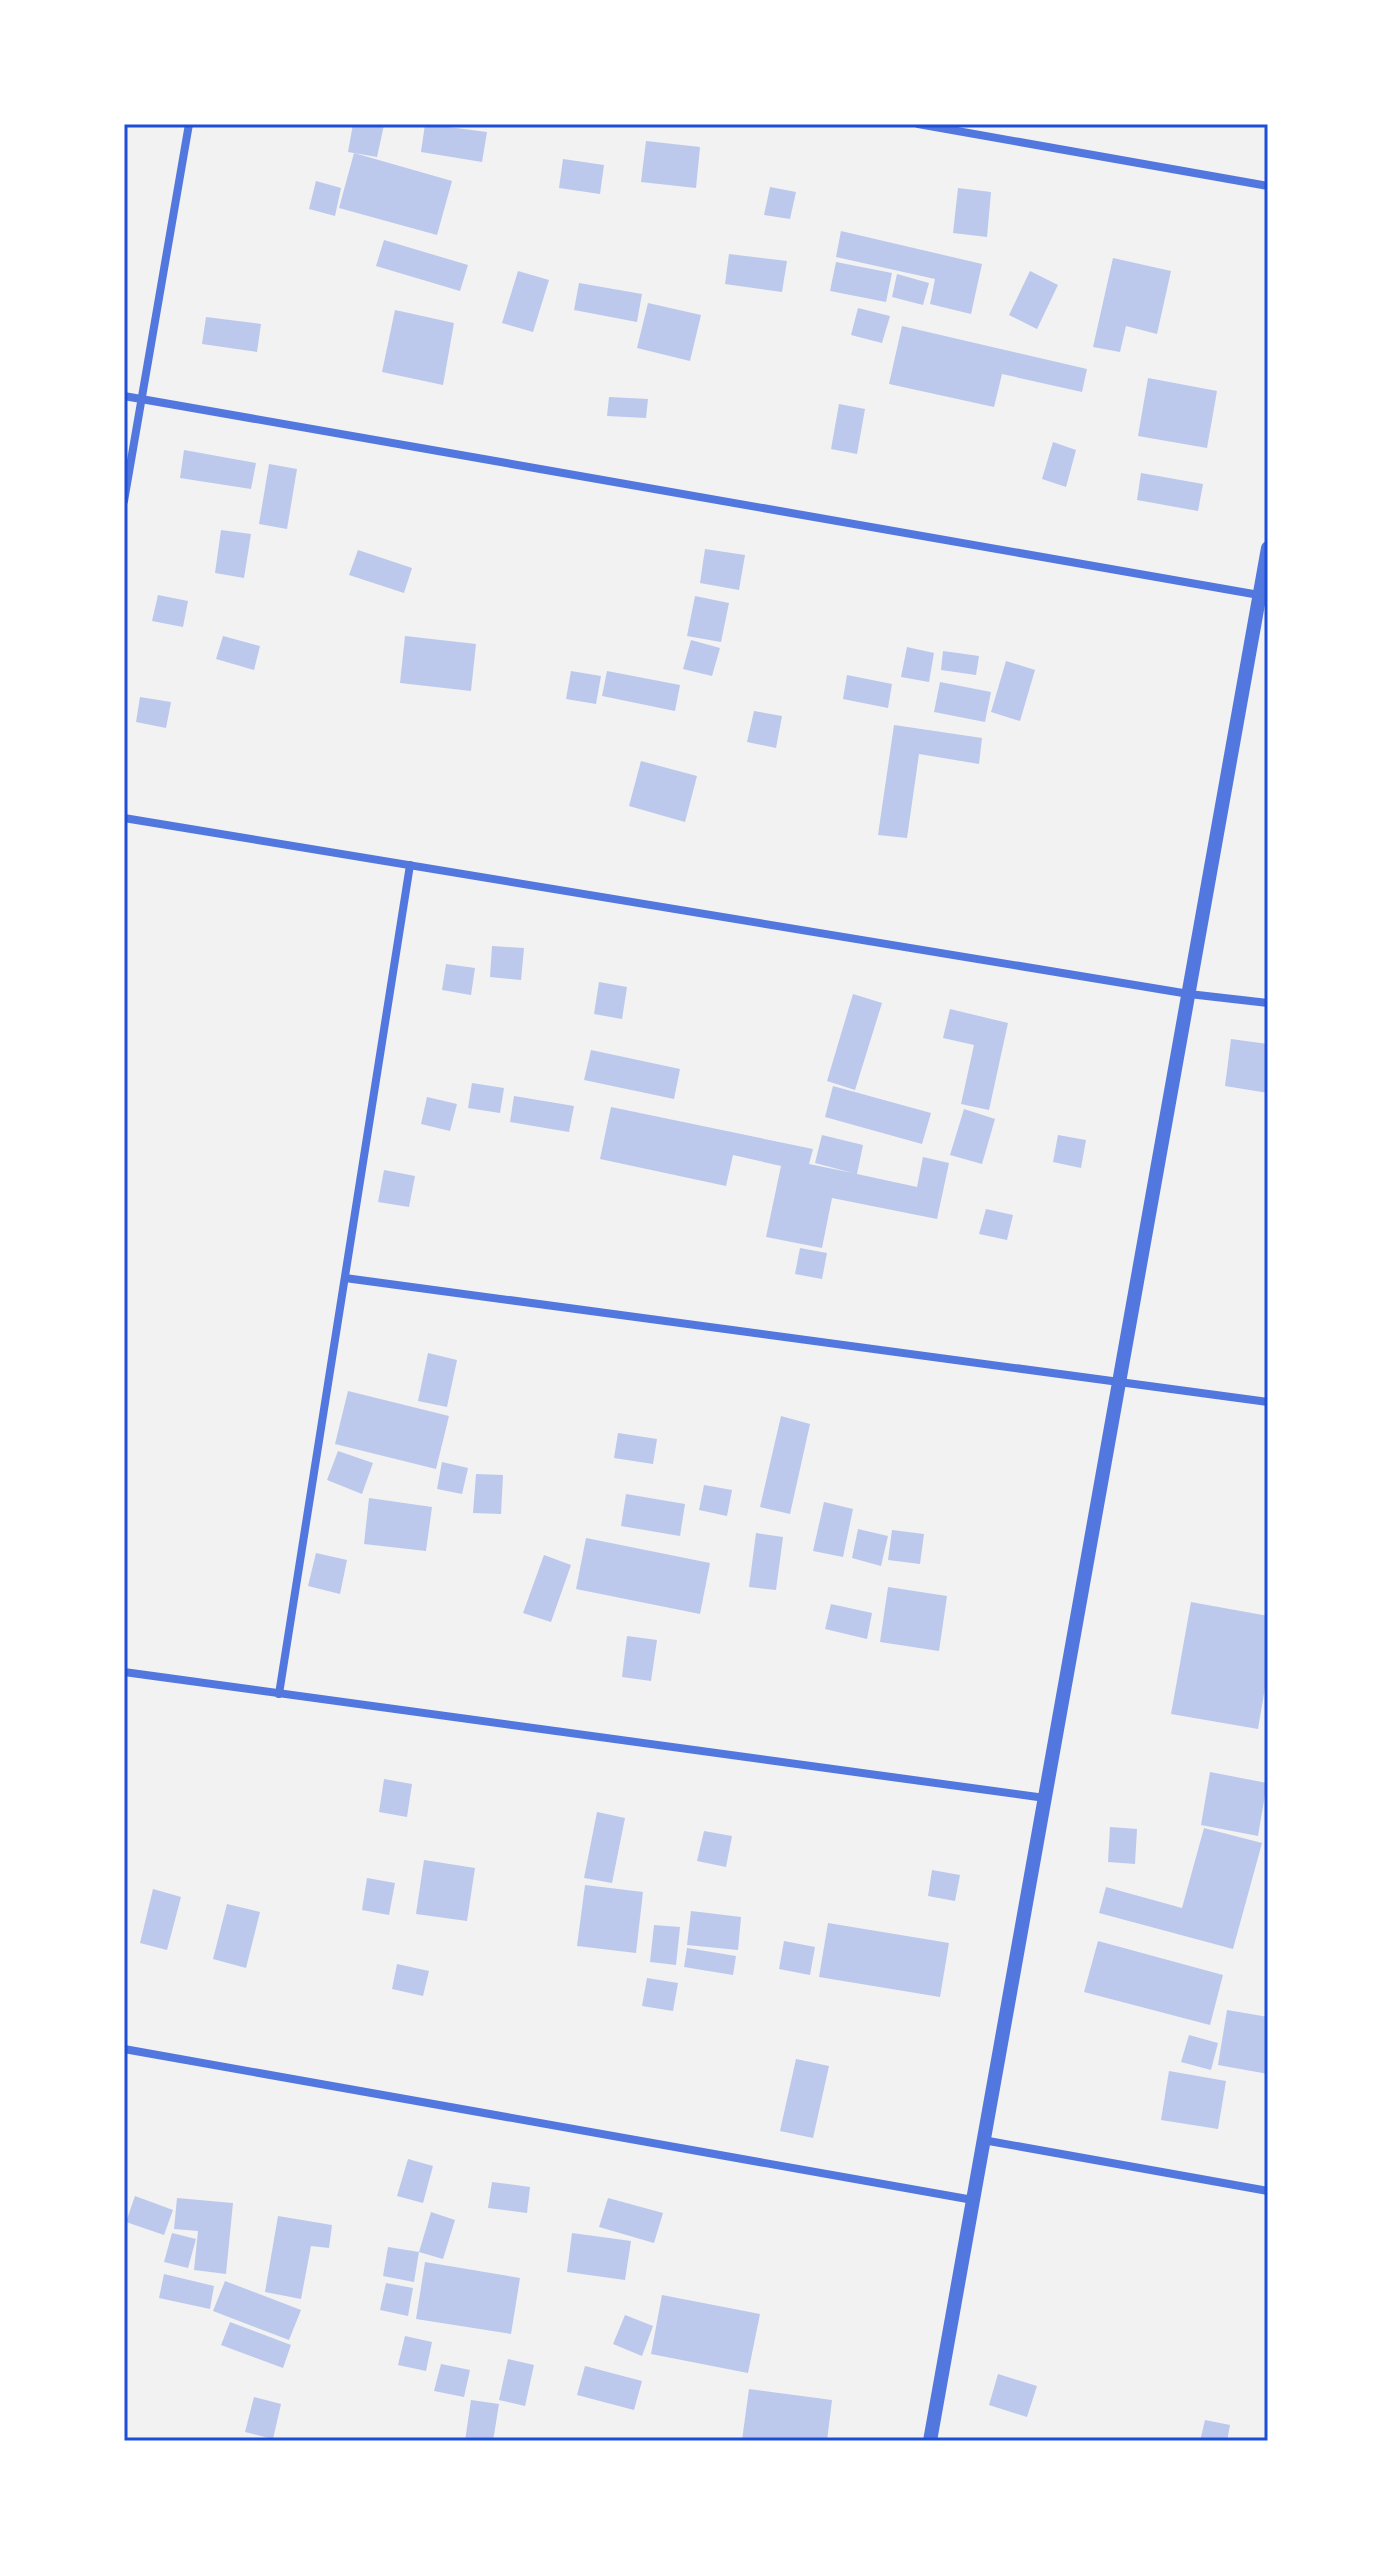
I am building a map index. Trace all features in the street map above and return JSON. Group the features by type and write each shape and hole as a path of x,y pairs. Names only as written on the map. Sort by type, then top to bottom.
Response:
{"street":[{"path":"124,501 189,124"},
{"path":"918,124 1268,186"},
{"path":"124,396 1259,595"},
{"path":"930,2441 1268,548"},
{"path":"124,818 1189,994 1268,1003"},
{"path":"279,1694 410,865"},
{"path":"345,1278 1268,1402"},
{"path":"124,1672 1045,1798"},
{"path":"124,2049 973,2200"},
{"path":"983,2140 1268,2191"}],"building":[{"path":"353,124 384,125 377,157 348,152"},
{"path":"425,124 487,132 482,162 421,152"},
{"path":"646,141 700,147 696,188 641,182"},
{"path":"354,153 452,181 437,235 339,208"},
{"path":"563,159 604,165 600,194 559,188"},
{"path":"316,181 341,188 335,216 309,209"},
{"path":"770,187 796,192 790,219 764,215"},
{"path":"958,188 991,192 987,237 953,233"},
{"path":"841,231 982,264 971,314 930,304 935,279 836,257"},
{"path":"384,240 468,265 460,291 376,266"},
{"path":"729,254 787,261 782,292 725,284"},
{"path":"1113,258 1171,271 1157,334 1126,326 1120,352 1093,347"},
{"path":"836,262 892,273 886,302 830,291"},
{"path":"518,271 549,280 533,332 502,323"},
{"path":"1030,271 1058,285 1037,329 1009,315"},
{"path":"897,274 929,283 923,305 892,297"},
{"path":"579,283 642,294 637,322 574,310"},
{"path":"648,303 701,315 690,361 637,348"},
{"path":"858,308 890,316 882,343 851,335"},
{"path":"395,310 454,323 443,385 382,372"},
{"path":"206,317 261,324 257,352 202,344"},
{"path":"902,326 1087,369 1082,392 1002,374 994,407 889,384"},
{"path":"1148,378 1217,391 1207,448 1138,436"},
{"path":"609,397 648,399 646,418 607,416"},
{"path":"839,404 865,409 857,454 831,449"},
{"path":"1053,442 1076,450 1066,487 1042,479"},
{"path":"184,450 256,463 251,489 180,478"},
{"path":"269,464 297,469 287,529 259,524"},
{"path":"1141,473 1203,484 1198,511 1137,500"},
{"path":"221,530 251,534 244,578 215,573"},
{"path":"705,549 745,555 739,590 700,583"},
{"path":"358,550 412,568 404,593 349,575"},
{"path":"158,595 188,601 183,627 152,621"},
{"path":"695,596 729,603 721,642 687,636"},
{"path":"223,636 260,646 254,670 216,659"},
{"path":"405,636 476,644 471,691 400,683"},
{"path":"691,640 720,648 712,676 683,669"},
{"path":"907,647 934,653 929,682 901,677"},
{"path":"943,651 979,656 976,675 941,670"},
{"path":"1006,661 1035,670 1020,721 991,712"},
{"path":"571,671 601,676 596,704 566,699"},
{"path":"607,671 680,685 675,711 602,696"},
{"path":"847,675 892,684 888,708 843,699"},
{"path":"940,682 991,692 985,722 934,712"},
{"path":"140,697 171,702 166,728 136,722"},
{"path":"754,711 782,716 776,748 747,742"},
{"path":"894,725 982,738 979,764 919,754 907,838 878,835"},
{"path":"641,761 697,776 685,822 629,806"},
{"path":"492,946 524,948 521,980 490,977"},
{"path":"446,964 475,968 471,995 442,990"},
{"path":"599,982 627,987 622,1019 594,1014"},
{"path":"853,994 882,1003 855,1090 827,1081"},
{"path":"950,1009 1008,1023 989,1110 961,1104 974,1045 943,1038"},
{"path":"1231,1039 1268,1044 1268,1093 1225,1086"},
{"path":"591,1050 680,1069 674,1099 584,1080"},
{"path":"472,1083 504,1088 500,1113 468,1108"},
{"path":"833,1086 931,1113 922,1144 825,1117"},
{"path":"514,1096 574,1106 569,1132 510,1122"},
{"path":"427,1097 457,1104 450,1131 421,1124"},
{"path":"611,1107 813,1149 809,1164 853,1173 815,1163 822,1135 863,1145 857,1174 917,1187 923,1157 949,1163 937,1219 832,1198 822,1248 766,1237 781,1166 733,1155 726,1186 600,1159"},
{"path":"964,1109 995,1119 982,1164 950,1155"},
{"path":"1058,1135 1086,1140 1081,1168 1053,1162"},
{"path":"384,1170 415,1176 409,1207 378,1202"},
{"path":"986,1209 1013,1215 1007,1240 979,1234"},
{"path":"800,1248 827,1253 822,1279 795,1274"},
{"path":"428,1353 457,1360 447,1407 418,1401"},
{"path":"348,1391 449,1416 436,1469 335,1444"},
{"path":"781,1416 810,1424 790,1514 760,1507"},
{"path":"618,1433 657,1439 653,1464 614,1458"},
{"path":"338,1451 373,1463 362,1494 327,1480"},
{"path":"442,1462 468,1468 462,1494 437,1489"},
{"path":"476,1474 503,1475 501,1514 473,1513"},
{"path":"704,1485 732,1490 727,1516 699,1510"},
{"path":"626,1494 685,1504 680,1536 621,1526"},
{"path":"369,1498 432,1507 426,1551 364,1544"},
{"path":"824,1502 853,1509 843,1557 813,1551"},
{"path":"858,1529 888,1536 881,1566 852,1558"},
{"path":"892,1530 924,1534 920,1564 888,1560"},
{"path":"756,1533 783,1537 776,1590 749,1587"},
{"path":"586,1538 710,1563 700,1614 576,1589"},
{"path":"316,1553 347,1560 340,1594 308,1586"},
{"path":"544,1555 571,1565 551,1622 523,1613"},
{"path":"888,1587 947,1596 939,1651 880,1642"},
{"path":"1191,1602 1268,1616 1268,1670 1258,1729 1171,1714"},
{"path":"831,1604 872,1613 867,1639 825,1629"},
{"path":"627,1636 657,1640 651,1681 622,1677"},
{"path":"1210,1772 1267,1783 1258,1836 1201,1825"},
{"path":"384,1779 412,1784 407,1817 379,1812"},
{"path":"597,1812 625,1818 612,1883 584,1878"},
{"path":"1110,1827 1137,1829 1135,1864 1108,1862"},
{"path":"1204,1828 1262,1843 1233,1949 1099,1913 1106,1887 1182,1908"},
{"path":"704,1831 732,1836 726,1867 697,1861"},
{"path":"424,1860 475,1868 467,1921 416,1914"},
{"path":"932,1870 960,1875 955,1901 928,1896"},
{"path":"367,1878 395,1883 389,1915 362,1910"},
{"path":"585,1885 643,1892 636,1953 577,1946"},
{"path":"153,1889 181,1897 167,1950 140,1943"},
{"path":"227,1904 260,1912 246,1968 213,1959"},
{"path":"691,1911 741,1917 738,1950 687,1945"},
{"path":"828,1923 949,1943 940,1997 819,1977"},
{"path":"654,1925 680,1927 676,1965 650,1962"},
{"path":"784,1941 815,1947 810,1975 779,1969"},
{"path":"1098,1941 1223,1975 1210,2025 1084,1992"},
{"path":"687,1948 736,1956 733,1975 684,1967"},
{"path":"397,1964 429,1971 423,1996 392,1989"},
{"path":"647,1978 678,1983 673,2011 642,2006"},
{"path":"1227,2010 1268,2017 1268,2074 1218,2065"},
{"path":"1189,2035 1218,2043 1211,2070 1181,2062"},
{"path":"796,2059 829,2066 813,2138 780,2131"},
{"path":"1169,2071 1226,2081 1218,2129 1161,2120"},
{"path":"408,2159 433,2166 423,2203 397,2196"},
{"path":"492,2182 530,2187 527,2213 488,2208"},
{"path":"135,2196 173,2210 164,2235 126,2222"},
{"path":"177,2198 233,2203 226,2274 194,2270 198,2231 174,2229"},
{"path":"608,2198 663,2213 654,2243 599,2227"},
{"path":"431,2212 455,2220 443,2259 419,2252"},
{"path":"278,2216 332,2225 329,2248 311,2246 301,2299 265,2292"},
{"path":"172,2233 196,2239 188,2268 164,2262"},
{"path":"572,2233 631,2241 625,2280 567,2272"},
{"path":"388,2247 419,2252 414,2282 383,2276"},
{"path":"425,2262 520,2278 511,2334 416,2319"},
{"path":"164,2274 214,2286 210,2309 159,2298"},
{"path":"225,2281 301,2310 289,2340 213,2311"},
{"path":"386,2283 413,2288 408,2316 380,2310"},
{"path":"662,2295 760,2314 748,2373 651,2354"},
{"path":"625,2315 653,2326 642,2356 613,2344"},
{"path":"230,2322 291,2345 283,2368 221,2345"},
{"path":"405,2336 432,2342 426,2371 398,2365"},
{"path":"508,2359 534,2365 525,2406 499,2400"},
{"path":"441,2364 470,2370 464,2397 434,2391"},
{"path":"585,2366 642,2381 634,2410 577,2395"},
{"path":"998,2374 1037,2386 1027,2417 989,2405"},
{"path":"749,2389 832,2400 827,2441 742,2440"},
{"path":"254,2397 281,2404 273,2439 245,2432"},
{"path":"471,2400 499,2404 493,2441 465,2441"},
{"path":"1205,2420 1230,2425 1227,2441 1200,2441"}]}
